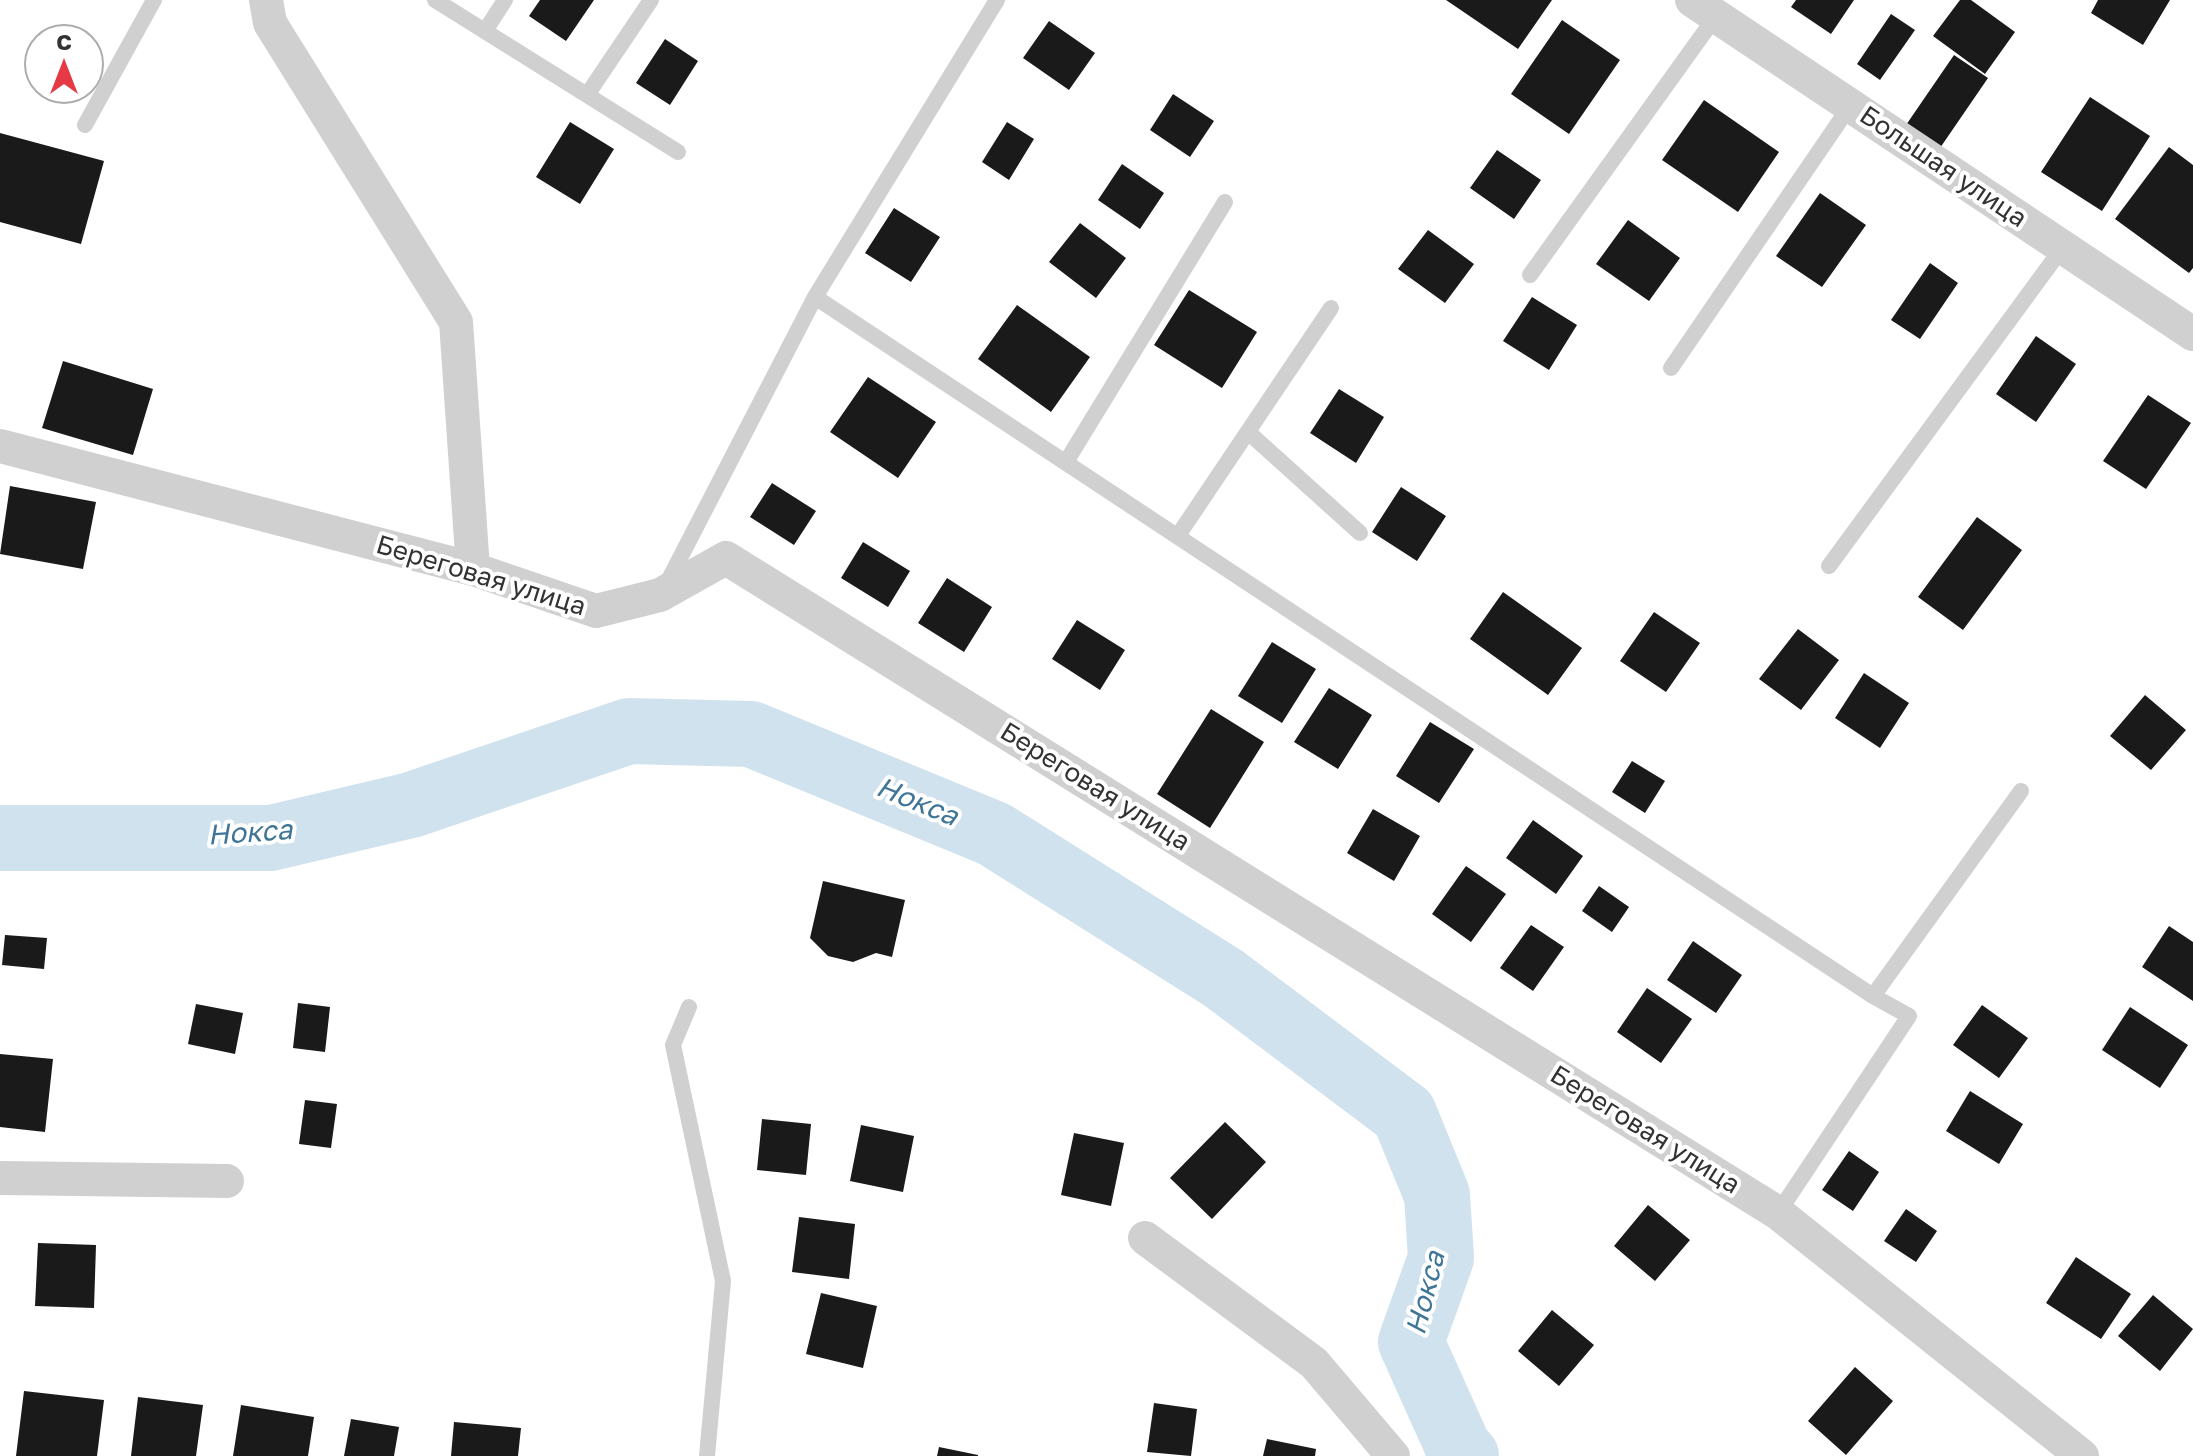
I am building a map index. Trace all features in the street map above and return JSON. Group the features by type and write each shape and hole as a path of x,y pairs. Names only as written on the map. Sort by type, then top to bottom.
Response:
{"street":[{"path":"266,0 270,23 456,322 473,569"},
{"name":"Большая улица","path":"1704,8 2193,334"},
{"name":"Береговая улица","path":"0,446 473,569 596,611 660,595 726,558 1778,1213 2082,1456"},
{"path":"0,1178 227,1181"},
{"path":"1145,1238 1314,1363 1393,1456"}],"lane":[{"path":"85,125 154,0"},
{"path":"435,0 678,152"},
{"path":"485,31 505,0"},
{"path":"587,95 651,0"},
{"path":"660,595 815,297 997,0"},
{"path":"1530,275 1704,8"},
{"path":"1671,368 1850,106"},
{"path":"1066,462 1225,202"},
{"path":"1829,566 2063,247"},
{"path":"815,297 1179,534 1873,996 1909,1016 1778,1213"},
{"path":"1179,534 1331,308"},
{"path":"1248,432 1360,533"},
{"path":"1873,996 2021,791"},
{"path":"689,1007 673,1045 723,1281 707,1456"}],"building":[{"path":"540,0 594,0 566,41 529,16"},
{"path":"1446,0 1552,0 1518,49"},
{"path":"1796,0 1854,0 1831,34 1791,7"},
{"path":"1960,0 1971,0 2015,32 1985,74 1933,36"},
{"path":"2098,0 2170,0 2143,45 2091,13"},
{"path":"1891,14 1915,30 1880,80 1857,64"},
{"path":"1562,20 1620,60 1569,134 1511,94"},
{"path":"1049,21 1095,53 1069,90 1023,58"},
{"path":"665,39 698,61 670,105 636,83"},
{"path":"1954,55 1988,78 1940,148 1906,125"},
{"path":"1173,94 1214,121 1190,157 1150,130"},
{"path":"2090,97 2150,136 2102,211 2041,172"},
{"path":"1704,100 1779,152 1738,212 1662,160"},
{"path":"570,122 614,149 580,204 536,177"},
{"path":"1007,122 1034,139 1009,180 982,162"},
{"path":"0,133 104,161 81,244 0,222"},
{"path":"2169,147 2193,165 2193,268 2189,273 2115,219"},
{"path":"1497,150 1541,180 1514,219 1470,188"},
{"path":"1122,164 1164,193 1140,229 1098,200"},
{"path":"1820,193 1866,225 1822,287 1776,256"},
{"path":"894,208 940,237 911,282 865,253"},
{"path":"1628,220 1680,258 1649,301 1596,264"},
{"path":"1080,223 1126,258 1096,298 1049,262"},
{"path":"1428,230 1474,264 1445,303 1398,269"},
{"path":"1930,263 1958,283 1920,339 1891,320"},
{"path":"1189,290 1257,332 1222,388 1154,345"},
{"path":"1532,297 1577,325 1549,370 1503,341"},
{"path":"1017,305 1090,357 1051,412 978,359"},
{"path":"2036,336 2076,364 2036,422 1996,394"},
{"path":"63,361 153,389 133,455 42,428"},
{"path":"868,377 936,422 898,478 830,432"},
{"path":"1339,389 1384,417 1356,463 1310,433"},
{"path":"2148,395 2191,423 2146,489 2103,461"},
{"path":"772,483 816,511 794,545 750,517"},
{"path":"10,486 96,502 83,569 0,554"},
{"path":"1401,487 1446,516 1417,561 1372,532"},
{"path":"1977,517 2022,550 1963,630 1918,597"},
{"path":"863,542 910,571 888,607 841,578"},
{"path":"947,578 992,607 964,652 918,623"},
{"path":"1503,592 1582,648 1548,695 1470,639"},
{"path":"1654,612 1700,643 1666,692 1620,661"},
{"path":"1077,620 1125,650 1100,690 1052,659"},
{"path":"1798,629 1839,660 1801,710 1759,679"},
{"path":"1272,642 1316,669 1282,723 1238,696"},
{"path":"1864,673 1909,703 1880,748 1835,718"},
{"path":"1329,688 1372,715 1338,769 1294,742"},
{"path":"2145,695 2186,730 2151,770 2110,736"},
{"path":"1211,709 1264,742 1210,828 1157,794"},
{"path":"1430,722 1474,749 1439,803 1396,776"},
{"path":"1632,761 1665,781 1645,813 1612,792"},
{"path":"1373,809 1420,836 1394,881 1347,853"},
{"path":"1533,820 1583,856 1556,894 1506,858"},
{"path":"1466,866 1506,894 1471,942 1432,914"},
{"path":"823,881 905,900 892,957 876,953 853,962 828,956 810,938"},
{"path":"1599,886 1629,907 1612,932 1582,911"},
{"path":"1531,925 1564,947 1533,991 1500,968"},
{"path":"2169,926 2193,942 2193,1001 2142,967"},
{"path":"5,935 47,938 44,969 2,965"},
{"path":"1693,941 1742,975 1716,1013 1667,980"},
{"path":"1647,988 1692,1019 1661,1063 1617,1032"},
{"path":"298,1003 330,1007 325,1052 293,1048"},
{"path":"196,1004 243,1013 235,1054 188,1044"},
{"path":"1982,1005 2028,1038 1999,1078 1953,1045"},
{"path":"2130,1007 2188,1045 2160,1088 2102,1050"},
{"path":"0,1054 53,1059 45,1132 0,1127"},
{"path":"1970,1091 2023,1124 1999,1164 1946,1131"},
{"path":"305,1100 337,1104 331,1148 299,1144"},
{"path":"762,1119 811,1124 806,1175 757,1170"},
{"path":"1225,1122 1266,1162 1212,1219 1170,1178"},
{"path":"861,1125 914,1136 903,1192 850,1181"},
{"path":"1074,1133 1124,1143 1111,1206 1061,1195"},
{"path":"1849,1151 1879,1172 1853,1211 1822,1190"},
{"path":"1648,1205 1690,1240 1655,1281 1614,1246"},
{"path":"1906,1209 1937,1231 1916,1262 1884,1241"},
{"path":"799,1217 855,1224 849,1279 792,1272"},
{"path":"38,1243 96,1245 94,1308 35,1306"},
{"path":"2076,1257 2131,1294 2101,1339 2046,1303"},
{"path":"821,1293 877,1306 863,1368 806,1354"},
{"path":"2153,1295 2193,1329 2160,1371 2118,1336"},
{"path":"1552,1310 1594,1345 1559,1386 1518,1351"},
{"path":"1855,1367 1893,1401 1846,1455 1808,1421"},
{"path":"24,1391 104,1400 97,1456 16,1456"},
{"path":"138,1397 203,1405 196,1456 131,1456"},
{"path":"1154,1403 1197,1409 1191,1456 1147,1452"},
{"path":"241,1405 314,1417 308,1456 233,1456"},
{"path":"351,1419 399,1427 394,1456 344,1456"},
{"path":"454,1422 521,1428 518,1456 451,1456"},
{"path":"1267,1439 1316,1449 1315,1456 1263,1456"},
{"path":"939,1447 978,1455 978,1456 937,1456"}],"waterway":[{"name":"Нокса","path":"0,838 271,838 411,805 629,731 751,734 994,834 1223,978 1404,1114 1437,1195 1441,1258 1411,1342 1459,1449 1466,1456"}]}
